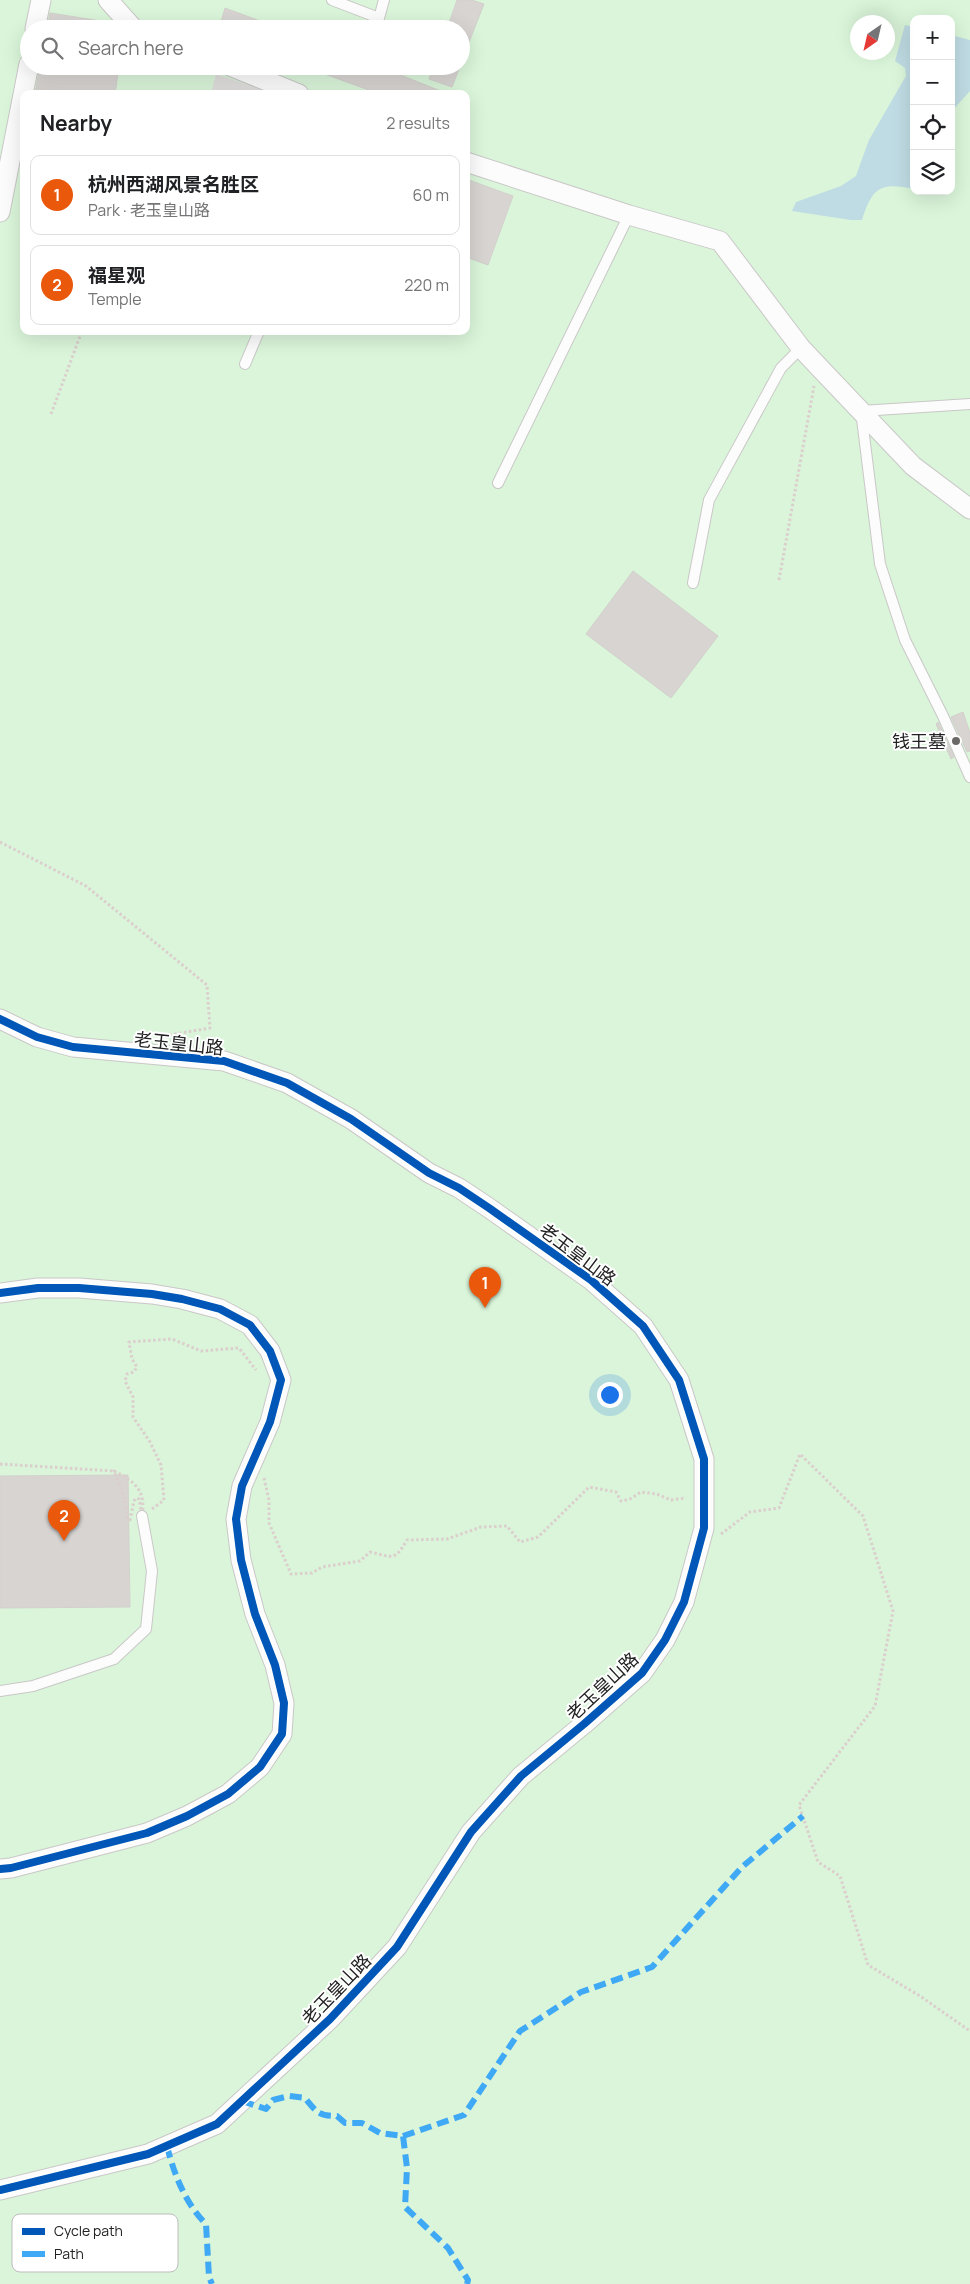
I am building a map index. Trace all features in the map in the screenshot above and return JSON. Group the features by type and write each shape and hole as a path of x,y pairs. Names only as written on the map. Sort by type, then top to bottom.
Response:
{"street":[{"path":"38,20 41,0"},
{"path":"108,0 126,20"},
{"path":"24,90 27,75"},
{"path":"252,75 290,90"},
{"path":"0,212 20,110"},
{"path":"470,163 629,215 720,242 801,348 913,466 970,509"},
{"name":"老玉皇山路","path":"0,1019 38,1037 73,1047 224,1061 287,1083 351,1119 429,1172 459,1188 592,1280 643,1326 679,1380 704,1460 704,1528 684,1602 665,1640 642,1673 521,1776 471,1832 397,1947 330,2019 217,2124 148,2154 0,2190"},
{"path":"0,1293 38,1288 78,1288 182,1299 220,1309 250,1325 270,1352 281,1380 270,1422 242,1486 236,1519 243,1569 255,1614 275,1665 284,1702 282,1734 260,1767 228,1794 187,1816 147,1833 12,1868 0,1869"}],"lane":[{"path":"332,0 379,18 384,0"},
{"path":"498,483 629,215"},
{"path":"245,364 257,335"},
{"path":"693,583 709,500 782,368 801,348"},
{"path":"970,404 861,411 880,564 905,640 943,716 970,777"},
{"path":"0,1691 33,1686 114,1659 146,1629 152,1571 142,1516"}],"path":[{"path":"51,414 81,335"},
{"path":"779,580 817,365"},
{"path":"0,842 86,886 207,985 210,1028 148,1039 137,1053"},
{"path":"142,1516 164,1500 160,1465 150,1442 133,1417 133,1397 125,1381 127,1374 134,1372 137,1367 132,1358 129,1342 172,1339 201,1350 239,1348 256,1368 259,1377"},
{"path":"0,1464 114,1471 128,1478 139,1489 144,1502 142,1516"},
{"path":"114,1471 124,1496 128,1520 130,1520 136,1498 139,1499 142,1516"}],"green space":[{"path":"0,0 970,0 970,2284 0,2284"}],"shaded area":[{"path":"216,75 219,75 263,90 212,90"}],"water":[{"path":"905,25 910,26 910,188 893,186 879,190 870,200 862,220 792,211 796,202 841,186 856,176 869,140 906,76 905,68 895,61"},
{"path":"955,36 970,40 970,91 955,108"}],"building":[{"path":"457,0 472,0 484,4 470,40 470,20 450,20"},
{"path":"225,8 257,20 222,20"},
{"path":"50,13 95,20 49,20"},
{"path":"38,75 118,75 116,90 36,90"},
{"path":"327,75 400,75 438,90 369,90"},
{"path":"431,75 457,75 452,87 429,79"},
{"path":"470,180 513,196 488,265 470,258"},
{"path":"633,571 718,636 671,698 586,634"},
{"path":"963,712 970,733 970,751 967,752 951,717"},
{"path":"938,722 954,757 951,759 936,724"},
{"path":"128,1475 130,1607 0,1608 0,1476"}],"marked path":[{"path":"403,2136 464,2115 520,2031 581,1992 652,1967 742,1867 803,1816"},
{"path":"242,2101 266,2109 273,2100 289,2096 305,2098 318,2112 337,2116 345,2123 362,2123 380,2133 403,2136 407,2168 405,2207 448,2248 468,2280 467,2284"},
{"path":"167,2146 181,2188 192,2207 206,2224 209,2277 212,2284"}],"cycle path":[{"path":"0,1019 37,1037 73,1047 224,1061 287,1083 351,1119 429,1173 459,1188 489,1208 591,1280 643,1326 679,1380 704,1459 704,1528 684,1602 665,1640 642,1673 521,1776 471,1832 397,1947 330,2019 217,2124 148,2154 0,2190"},
{"path":"0,1293 38,1288 79,1288 152,1294 182,1299 220,1309 250,1325 270,1351 281,1380 270,1422 242,1486 236,1519 241,1560 255,1614 275,1665 284,1703 282,1734 260,1767 228,1794 187,1816 147,1833 11,1868 0,1869"}],"place":[{"name":"钱王墓","path":"956,741"},
{"name":"杭州西湖风景名胜区","path":"485,1308"},
{"name":"福星观","path":"64,1541"}]}
